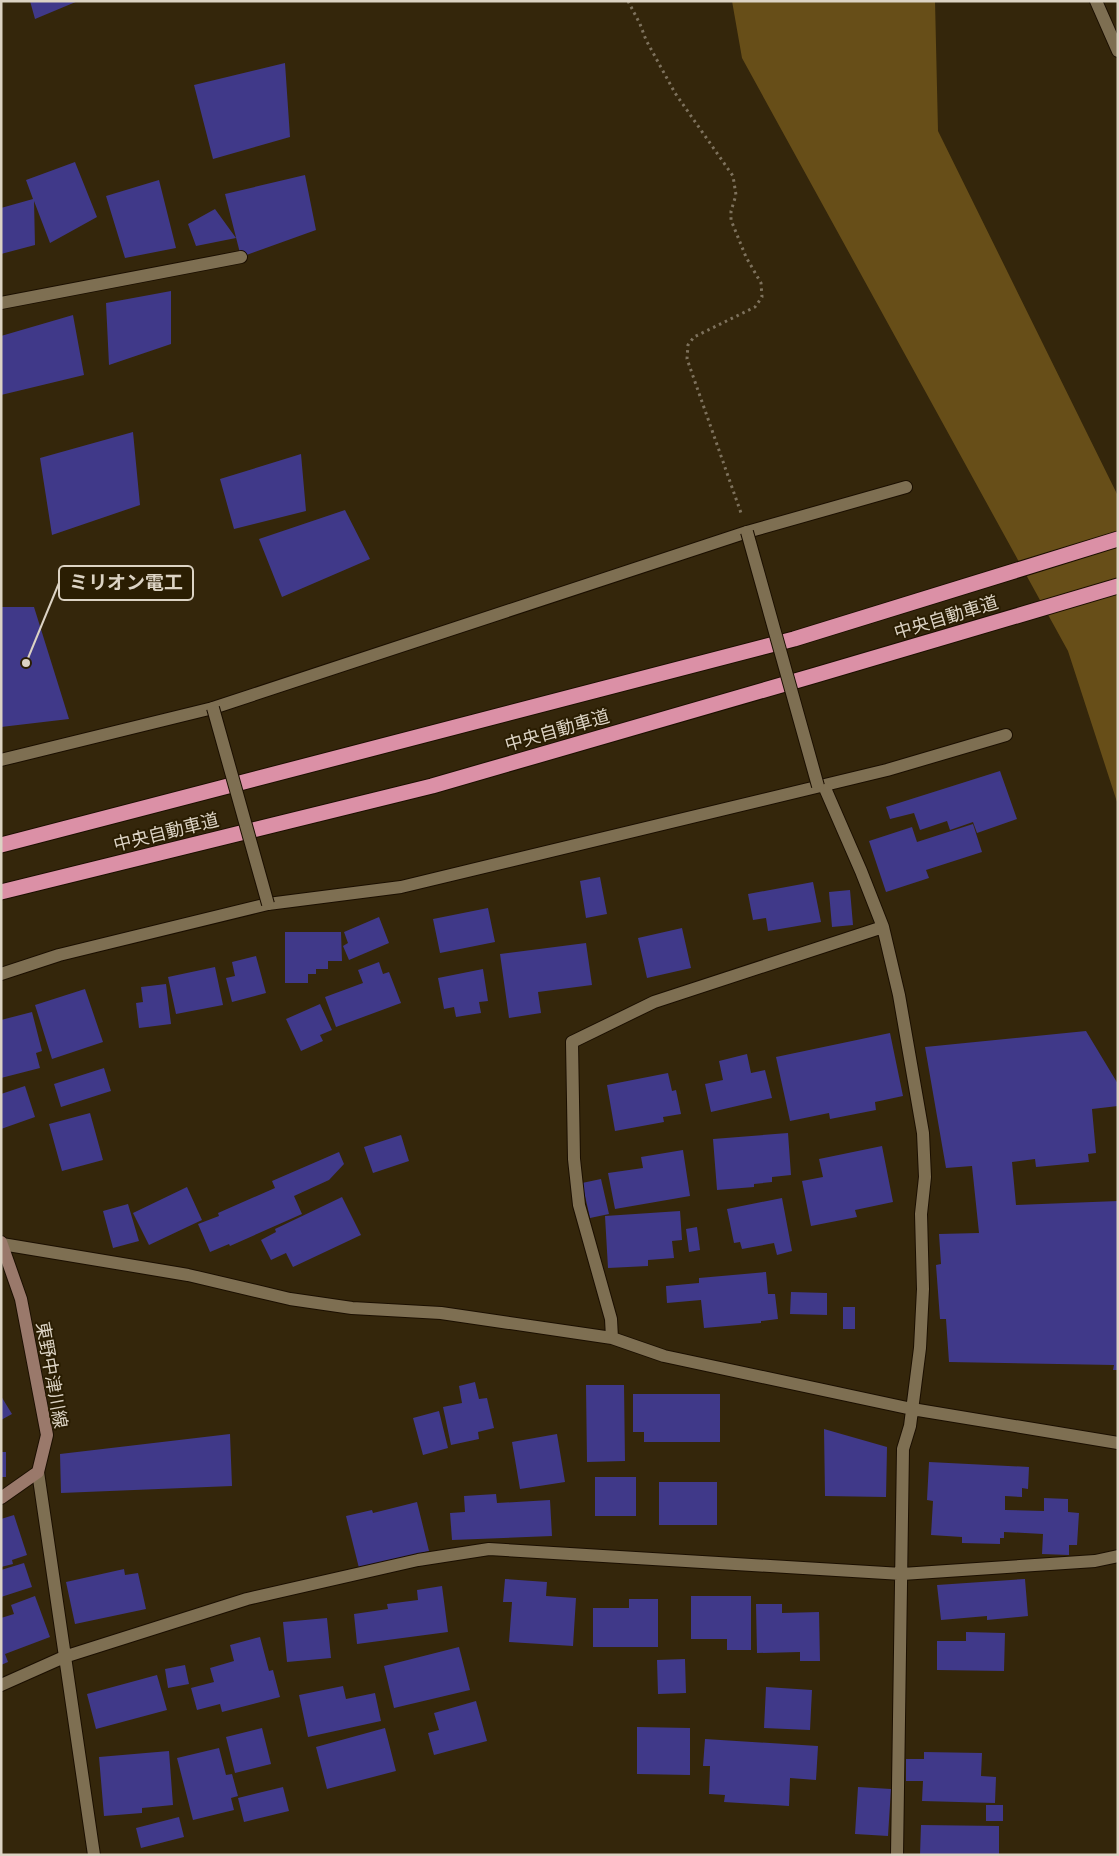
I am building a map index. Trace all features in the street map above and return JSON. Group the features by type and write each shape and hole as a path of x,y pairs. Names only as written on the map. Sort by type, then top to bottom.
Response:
{"highway":[{"name":"中央自動車道","path":"1,845 794,640 1118,539"},
{"name":"中央自動車道","path":"1,892 432,786 1118,586"}],"main road":[{"name":"東野中津川線","path":"1,1243 21,1299 47,1435 38,1472"},
{"path":"1,1498 38,1472"}],"street":[{"path":"1096,1 1118,51"},
{"path":"1,303 241,257"},
{"path":"1,760 213,708 748,532 906,487"},
{"path":"748,532 821,786 861,871 883,927 899,995 923,1133 925,1177 921,1214 923,1289 920,1348 910,1426 903,1449 897,1855"},
{"path":"213,708 268,904"},
{"path":"1,974 59,954 268,904 401,887 887,770 1006,735"},
{"path":"612,1338 611,1319 579,1205 574,1159 572,1042 654,1002 883,927"},
{"path":"1,1243 188,1275 290,1299 352,1308 441,1313 612,1338 664,1356 912,1409 1118,1443"},
{"path":"38,1472 94,1855"},
{"path":"1,1685 64,1657 246,1599 418,1560 489,1549 902,1574 1096,1561 1118,1556"}],"path":[{"path":"628,1 646,40 675,93 733,176 736,195 731,211 731,220 746,257 761,283 762,298 756,307 694,337 688,345 687,359 748,532"}],"shaded area":[{"path":"732,1 935,1 938,131 1118,496 1118,805 1068,651 742,58"}],"building":[{"path":"30,1 78,1 35,19"},
{"path":"285,63 290,137 213,159 194,85"},
{"path":"75,162 97,217 50,243 34,201 35,245 1,254 1,208 33,199 26,180"},
{"path":"305,175 316,230 241,257 225,194"},
{"path":"159,180 176,248 125,258 106,196"},
{"path":"215,209 236,238 196,246 188,224"},
{"path":"171,291 171,344 109,365 106,303"},
{"path":"73,315 84,375 1,395 1,336"},
{"path":"133,432 140,505 52,535 40,458"},
{"path":"301,454 306,511 234,529 220,479"},
{"path":"345,510 370,559 282,597 259,539"},
{"path":"1,607 34,607 69,719 1,727"},
{"path":"1000,771 1017,819 977,833 973,822 950,830 947,821 920,830 914,813 890,819 886,807"},
{"path":"973,824 982,852 926,870 929,878 886,892 869,841 912,827 917,842"},
{"path":"600,877 607,914 586,918 580,881"},
{"path":"813,882 821,922 768,931 766,918 753,920 748,894"},
{"path":"850,890 853,925 832,927 829,892"},
{"path":"488,908 495,942 440,953 433,919"},
{"path":"379,917 389,943 349,960 343,946 348,943 344,932"},
{"path":"682,928 691,968 647,978 638,938"},
{"path":"285,932 341,932 342,961 328,961 328,969 316,969 316,974 308,974 308,983 285,983"},
{"path":"586,943 592,985 538,992 541,1013 509,1018 500,954"},
{"path":"256,956 266,993 232,1002 226,978 235,976 232,962"},
{"path":"379,962 383,974 389,972 401,1003 336,1027 325,997 363,983 358,970"},
{"path":"215,967 223,1005 176,1014 168,977"},
{"path":"483,969 488,1001 479,1002 481,1013 456,1017 454,1007 444,1009 438,978"},
{"path":"166,984 171,1024 139,1028 136,1003 143,1002 141,987"},
{"path":"85,989 103,1042 52,1059 35,1005"},
{"path":"320,1004 332,1030 320,1035 323,1041 301,1051 286,1019"},
{"path":"32,1012 42,1051 36,1053 40,1068 1,1078 1,1020"},
{"path":"1086,1031 1118,1084 1118,1106 1092,1109 1096,1153 1088,1154 1089,1162 1036,1167 1035,1159 1012,1162 1016,1205 1118,1201 1118,1370 1113,1370 1114,1365 949,1362 946,1319 940,1319 936,1265 941,1264 939,1234 979,1233 972,1166 946,1168 925,1047"},
{"path":"890,1033 903,1096 875,1102 876,1110 830,1119 829,1113 790,1121 776,1057"},
{"path":"747,1054 751,1073 765,1070 772,1098 711,1112 705,1084 723,1080 719,1061"},
{"path":"104,1068 111,1091 61,1107 54,1084"},
{"path":"668,1073 672,1091 676,1090 681,1114 663,1117 664,1122 615,1131 607,1085"},
{"path":"25,1086 35,1117 1,1129 1,1094"},
{"path":"90,1113 103,1160 62,1171 49,1124"},
{"path":"788,1133 791,1175 772,1177 772,1182 754,1184 754,1187 717,1190 713,1139"},
{"path":"401,1135 409,1161 373,1173 364,1147"},
{"path":"882,1146 893,1202 855,1210 857,1217 811,1226 802,1181 823,1177 819,1159"},
{"path":"683,1150 690,1196 615,1209 608,1173 643,1168 641,1157"},
{"path":"339,1152 344,1164 329,1180 294,1196 302,1214 230,1246 229,1244 210,1252 198,1224 219,1216 218,1213 275,1188 272,1181"},
{"path":"601,1179 609,1214 590,1218 582,1183"},
{"path":"187,1187 202,1220 149,1245 133,1213"},
{"path":"342,1197 361,1235 293,1267 286,1253 271,1260 261,1240 276,1232 275,1229"},
{"path":"782,1198 792,1251 777,1255 774,1243 742,1249 740,1242 734,1243 727,1209"},
{"path":"128,1204 139,1241 113,1248 103,1211"},
{"path":"680,1211 682,1240 672,1241 674,1258 648,1260 648,1266 608,1268 605,1216"},
{"path":"697,1227 700,1250 689,1252 686,1229"},
{"path":"766,1272 768,1294 775,1294 778,1319 761,1321 761,1323 704,1328 701,1300 667,1303 666,1286 699,1283 699,1278"},
{"path":"791,1292 827,1293 827,1315 790,1314"},
{"path":"843,1307 855,1307 855,1329 843,1329"},
{"path":"475,1382 479,1399 487,1398 494,1428 478,1432 479,1439 451,1445 443,1407 462,1403 459,1386"},
{"path":"586,1385 624,1385 625,1461 587,1462"},
{"path":"633,1394 720,1394 720,1442 644,1442 644,1432 633,1432"},
{"path":"1,1396 12,1414 1,1420"},
{"path":"439,1411 448,1448 423,1455 413,1418"},
{"path":"824,1429 887,1447 886,1497 825,1496"},
{"path":"230,1434 232,1486 61,1493 60,1454"},
{"path":"557,1434 565,1482 520,1489 512,1442"},
{"path":"1,1452 6,1452 6,1477 1,1477"},
{"path":"929,1462 1029,1467 1028,1489 1022,1488 1022,1497 1005,1496 1005,1510 1044,1511 1044,1498 1068,1499 1068,1512 1079,1513 1077,1545 1069,1545 1069,1555 1042,1554 1043,1534 1004,1532 1004,1538 1000,1538 1000,1544 962,1543 962,1537 931,1535 933,1501 927,1500"},
{"path":"595,1477 636,1477 636,1516 595,1516"},
{"path":"659,1482 717,1482 717,1525 659,1525"},
{"path":"496,1494 497,1503 550,1500 552,1536 452,1540 450,1513 465,1512 464,1496"},
{"path":"417,1502 429,1551 359,1568 346,1516 372,1510 373,1513"},
{"path":"14,1515 27,1555 12,1560 13,1564 1,1567 1,1519"},
{"path":"24,1563 32,1587 1,1597 1,1570"},
{"path":"124,1569 125,1575 138,1573 146,1609 75,1624 66,1582"},
{"path":"505,1579 547,1582 546,1596 576,1598 573,1646 509,1642 512,1602 503,1602"},
{"path":"1025,1579 1028,1616 987,1620 987,1616 941,1620 937,1585"},
{"path":"442,1586 448,1632 357,1644 354,1614 388,1609 387,1604 418,1600 417,1590"},
{"path":"35,1596 50,1637 5,1654 8,1662 1,1665 1,1618 14,1614 11,1605"},
{"path":"691,1596 751,1596 751,1650 727,1650 727,1639 691,1639"},
{"path":"629,1599 658,1599 658,1647 593,1647 593,1608 629,1608"},
{"path":"756,1604 782,1604 782,1613 819,1612 820,1661 800,1661 800,1652 757,1653"},
{"path":"327,1618 331,1658 287,1662 283,1622"},
{"path":"966,1632 1005,1633 1004,1671 937,1670 937,1641 966,1641"},
{"path":"260,1637 269,1671 273,1670 280,1697 222,1712 220,1704 197,1710 191,1688 214,1682 210,1668 234,1661 230,1645"},
{"path":"459,1647 470,1690 394,1708 384,1666"},
{"path":"685,1659 686,1693 658,1694 657,1660"},
{"path":"185,1665 189,1684 168,1688 165,1669"},
{"path":"157,1675 167,1710 96,1729 87,1694"},
{"path":"343,1686 346,1699 375,1693 381,1721 308,1737 299,1695"},
{"path":"766,1687 812,1690 810,1730 764,1728"},
{"path":"476,1701 487,1741 434,1755 428,1733 439,1730 434,1713"},
{"path":"637,1727 690,1728 690,1775 637,1774"},
{"path":"262,1728 271,1764 235,1773 226,1737"},
{"path":"385,1728 396,1771 327,1789 316,1747"},
{"path":"705,1739 818,1746 816,1780 790,1778 789,1806 724,1802 725,1795 709,1794 710,1766 703,1766"},
{"path":"219,1748 226,1775 232,1774 238,1796 231,1798 234,1810 193,1820 177,1758"},
{"path":"169,1751 173,1805 142,1808 142,1813 104,1816 99,1757"},
{"path":"924,1752 982,1753 981,1776 996,1777 995,1803 922,1801 923,1781 906,1781 906,1759 924,1759"},
{"path":"283,1787 289,1811 244,1822 238,1798"},
{"path":"858,1787 891,1789 888,1836 855,1834"},
{"path":"986,1805 1003,1805 1003,1821 986,1821"},
{"path":"179,1817 184,1837 141,1848 136,1828"},
{"path":"921,1825 999,1826 999,1855 920,1855"}],"place":[{"name":"ミリオン電工","path":"26,663"}]}
